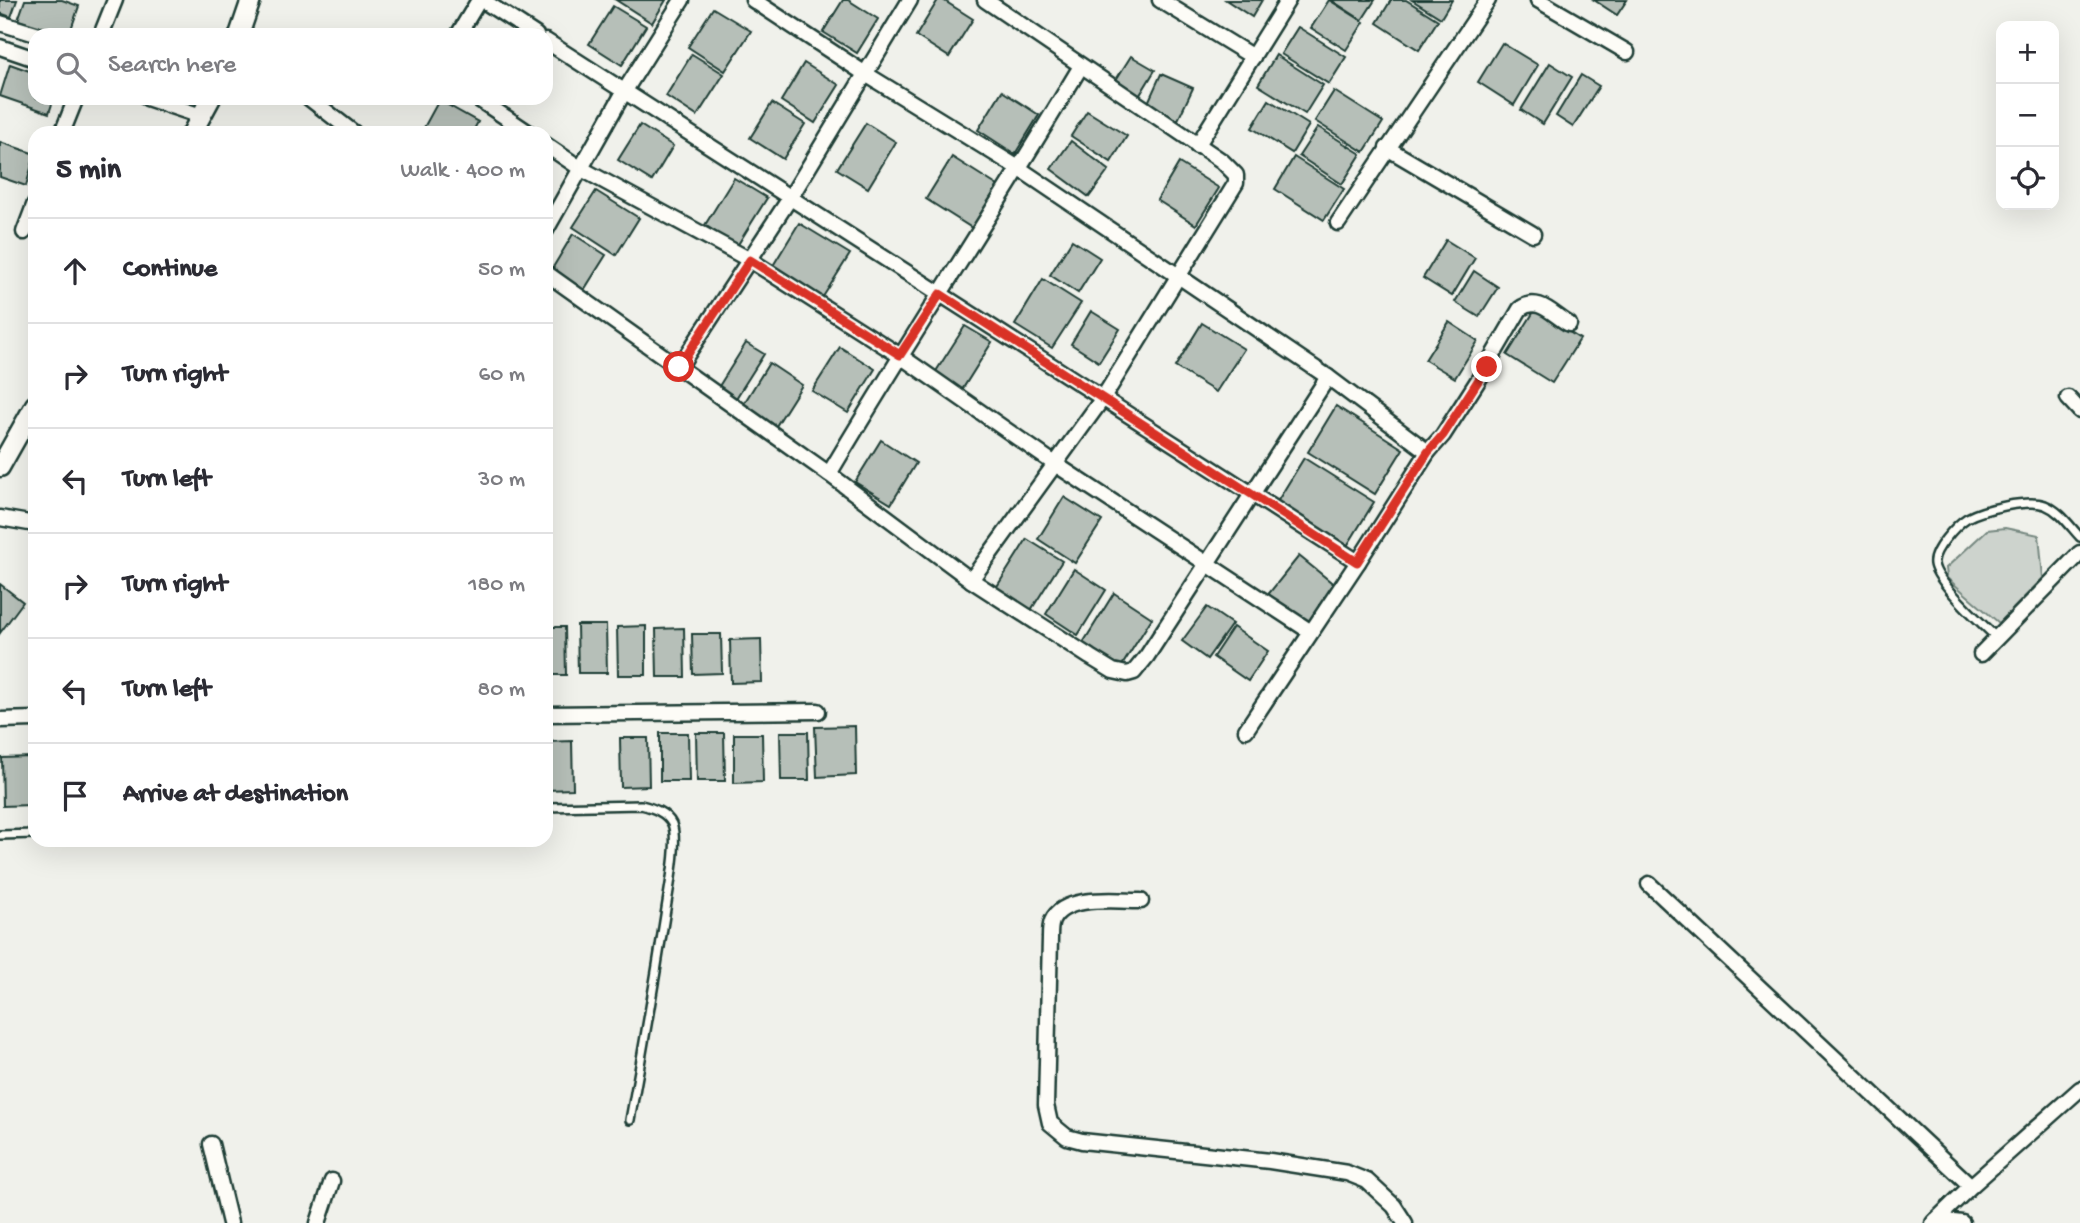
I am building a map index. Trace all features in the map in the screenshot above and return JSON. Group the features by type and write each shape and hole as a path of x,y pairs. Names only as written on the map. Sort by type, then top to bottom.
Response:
{"street":[{"path":"104,28 115,0"},
{"path":"241,28 251,0"},
{"path":"463,28 481,0 525,28"},
{"path":"553,216 682,0"},
{"path":"753,0 864,74 1020,169 1328,377 1428,452"},
{"path":"679,367 790,198 910,0"},
{"path":"971,580 1103,398 1236,183 1236,174 1232,169 985,0"},
{"path":"1160,0 1253,58"},
{"path":"1197,146 1287,0"},
{"path":"1338,223 1488,0"},
{"path":"1538,0 1627,51"},
{"path":"0,23 28,32"},
{"path":"553,46 1357,562"},
{"path":"0,47 28,57"},
{"path":"829,474 900,355 1020,169 1081,66"},
{"path":"65,126 73,105"},
{"path":"169,105 201,116"},
{"path":"196,126 207,105"},
{"path":"318,105 345,126"},
{"path":"487,105 519,126"},
{"path":"1387,148 1533,234"},
{"path":"553,150 580,168 750,260 900,355 1055,464 1311,632"},
{"path":"24,232 28,221"},
{"path":"553,278 829,474 971,580 1113,671 1127,674 1134,672 1147,656 1328,377"},
{"path":"1246,730 1428,452 1443,435 1520,309 1528,303 1537,303 1569,324"},
{"path":"2068,398 2080,411"},
{"path":"0,467 28,417"},
{"path":"0,518 28,523"},
{"path":"1981,654 2080,553"},
{"path":"553,714 818,711"},
{"path":"0,720 28,719"},
{"path":"1649,884 1971,1186"},
{"path":"1141,901 1080,902 1068,905 1053,919 1049,938 1047,1091 1050,1124 1067,1137 1082,1141 1283,1162 1347,1173 1367,1181 1394,1206 1405,1223"},
{"path":"1935,1222 1971,1186 2080,1090"},
{"path":"211,1144 230,1223"},
{"path":"318,1223 332,1181"},
{"path":"1935,1222 1962,1223"}],"lane":[{"path":"1996,637 1949,589 1934,568 1934,558 1940,545 1966,519 2015,504 2042,504 2056,510 2080,537"},
{"path":"553,807 641,805 667,816 673,826 673,858 630,1120"},
{"path":"0,835 28,834"}],"shaded area":[{"path":"2005,528 2039,535 2043,578 1999,623 1947,578 1946,568 1987,530"}],"building":[{"path":"0,0 17,0 11,17 0,13"},
{"path":"25,0 62,0 79,6 71,28 41,28 18,20"},
{"path":"616,0 666,0 652,23"},
{"path":"843,0 848,0 878,19 857,53 823,32"},
{"path":"938,0 943,0 973,19 949,57 916,36"},
{"path":"1226,0 1262,0 1252,17"},
{"path":"1329,0 1364,22 1346,50 1311,28"},
{"path":"1331,0 1375,0 1362,20"},
{"path":"1391,0 1406,0 1438,20 1419,50 1377,23"},
{"path":"1412,0 1452,0 1441,18"},
{"path":"1594,0 1627,0 1617,15"},
{"path":"613,6 646,26 622,65 589,44"},
{"path":"713,8 751,31 725,71 688,47"},
{"path":"1298,27 1346,57 1329,84 1281,54"},
{"path":"1502,43 1538,65 1514,105 1478,82"},
{"path":"692,54 724,74 697,116 666,96"},
{"path":"1276,55 1323,85 1305,114 1258,85"},
{"path":"1131,56 1155,70 1138,98 1114,83"},
{"path":"804,63 839,85 815,123 781,101"},
{"path":"1550,63 1572,77 1543,124 1521,110"},
{"path":"10,64 28,70 28,105 52,105 49,113 0,96"},
{"path":"1161,74 1193,88 1177,122 1146,107"},
{"path":"1581,75 1599,86 1573,127 1556,116"},
{"path":"1002,91 1039,115 1015,154 978,130"},
{"path":"1334,91 1383,122 1364,152 1315,121"},
{"path":"1269,100 1309,125 1292,153 1252,128"},
{"path":"772,103 805,124 783,159 750,138"},
{"path":"436,105 448,105 478,122 476,126 425,126"},
{"path":"1087,111 1127,136 1111,162 1071,136"},
{"path":"866,123 896,142 868,188 837,169"},
{"path":"640,125 673,146 652,181 618,160"},
{"path":"1318,127 1361,154 1342,184 1299,156"},
{"path":"1071,141 1109,170 1089,197 1051,169"},
{"path":"0,142 28,152 26,186 0,177"},
{"path":"952,157 998,186 972,228 926,199"},
{"path":"1294,157 1344,189 1324,220 1275,189"},
{"path":"1179,163 1219,188 1196,225 1157,200"},
{"path":"734,178 767,198 737,246 705,225"},
{"path":"596,191 639,218 616,255 573,227"},
{"path":"799,223 850,254 821,300 771,269"},
{"path":"573,234 606,255 584,290 553,267"},
{"path":"1072,240 1100,258 1078,293 1050,275"},
{"path":"1446,240 1475,258 1452,296 1423,278"},
{"path":"1474,271 1498,287 1479,317 1455,302"},
{"path":"1043,279 1081,303 1052,348 1015,325"},
{"path":"1535,310 1580,339 1552,383 1507,355"},
{"path":"1091,311 1120,329 1099,362 1071,344"},
{"path":"1449,322 1478,341 1455,378 1425,360"},
{"path":"1202,323 1244,349 1216,392 1175,367"},
{"path":"965,326 992,342 960,393 933,376"},
{"path":"746,343 764,354 733,403 716,391"},
{"path":"840,347 875,369 848,413 812,391"},
{"path":"769,363 802,385 776,426 743,405"},
{"path":"1336,406 1403,449 1375,494 1308,452"},
{"path":"881,440 916,463 891,504 855,482"},
{"path":"1304,458 1374,502 1347,546 1277,502"},
{"path":"1064,497 1102,521 1075,563 1038,539"},
{"path":"1027,539 1062,561 1031,610 996,588"},
{"path":"1299,556 1336,586 1304,627 1266,597"},
{"path":"1074,569 1106,590 1078,635 1046,614"},
{"path":"0,584 23,602 0,633"},
{"path":"1114,593 1152,618 1121,667 1083,643"},
{"path":"1207,607 1232,624 1207,659 1182,641"},
{"path":"577,625 606,625 607,673 578,673"},
{"path":"646,626 646,675 618,675 617,627"},
{"path":"553,627 565,627 566,675 553,675"},
{"path":"1233,627 1268,651 1248,681 1213,657"},
{"path":"684,628 685,677 657,677 656,629"},
{"path":"692,634 721,634 722,673 693,674"},
{"path":"761,639 762,682 731,683 730,640"},
{"path":"855,726 856,775 817,777 815,727"},
{"path":"780,732 808,732 809,780 781,780"},
{"path":"660,733 688,733 689,781 660,781"},
{"path":"696,733 724,733 725,781 697,781"},
{"path":"734,734 762,734 763,782 734,783"},
{"path":"620,738 648,738 649,786 621,787"},
{"path":"572,741 573,789 553,790 553,742"},
{"path":"28,757 28,805 3,806 2,758"}],"route":[{"path":"679,367 750,260 900,355 940,294 1357,562 1487,367"}]}
